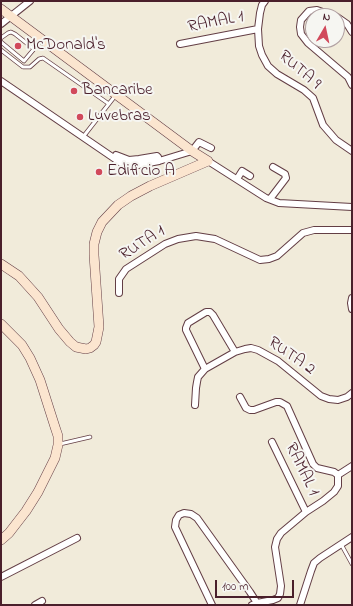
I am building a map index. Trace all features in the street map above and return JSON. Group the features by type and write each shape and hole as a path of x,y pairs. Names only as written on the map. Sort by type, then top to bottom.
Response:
{"main road":[{"path":"1,9 192,151 208,161"},
{"path":"1,264 19,276 38,297 59,329 70,342 76,347 86,349 90,348 96,342 99,327 94,244 97,232 102,222 118,205 131,196 150,186 208,161"},
{"path":"1,324 22,345 30,358 40,380 58,436 58,445 55,458 38,492 26,511 9,533 1,540"}],"street":[{"path":"1,24 30,1"},
{"name":"RUTA 9","path":"265,1 262,5 258,29 259,46 268,66 277,74 304,90 313,98 323,125 336,140 352,151"},
{"path":"305,16 301,20 300,27 305,38"},
{"path":"345,23 352,32"},
{"name":"RAMAL 1","path":"180,44 258,29"},
{"path":"314,48 348,77 352,85"},
{"path":"1,81 121,163 138,165 159,161 192,151 198,142 211,148"},
{"path":"116,155 129,160 157,156 159,161"},
{"path":"208,161 266,198 279,203 352,207"},
{"path":"270,199 286,178 285,174 273,167"},
{"path":"237,179 242,171 250,176"},
{"name":"RUTA 1","path":"119,293 119,279 126,269 165,244 178,239 196,236 214,239 260,260 277,256 303,233 314,230 352,230"},
{"path":"352,298 352,309"},
{"path":"206,369 186,330 188,323 206,312 210,312 213,315 235,352"},
{"name":"RUTA 2","path":"195,405 198,377 206,369 235,352 251,348 258,350 278,361 321,396 328,399 338,400 347,397 352,393"},
{"path":"212,605 175,527 176,520 179,515 184,513 191,514 197,518 250,592 254,604 273,600 278,598 280,594 281,586 275,547 281,532 306,512 323,501 334,492 338,486 338,476 334,472 317,468 313,464 287,406 280,402 276,402 250,410 246,408 240,397"},
{"name":"RAMAL 1","path":"272,442 306,512"},
{"path":"338,476 352,466"},
{"path":"300,605 314,563 352,537"},
{"path":"1,577 77,538"},
{"path":"35,605 42,601"}],"lane":[{"path":"1,38 11,32 34,49 24,61 1,42"},
{"path":"1,50 23,67 30,67 39,58 43,58 109,104"},
{"path":"83,138 116,94"},
{"path":"58,445 90,437"},
{"path":"341,544 352,564"}],"place":[{"name":"McDonald's","path":"18,46"},
{"name":"Bancaribe","path":"74,91"},
{"name":"Luvebras","path":"80,117"},
{"name":"Edificio A","path":"99,172"}]}
